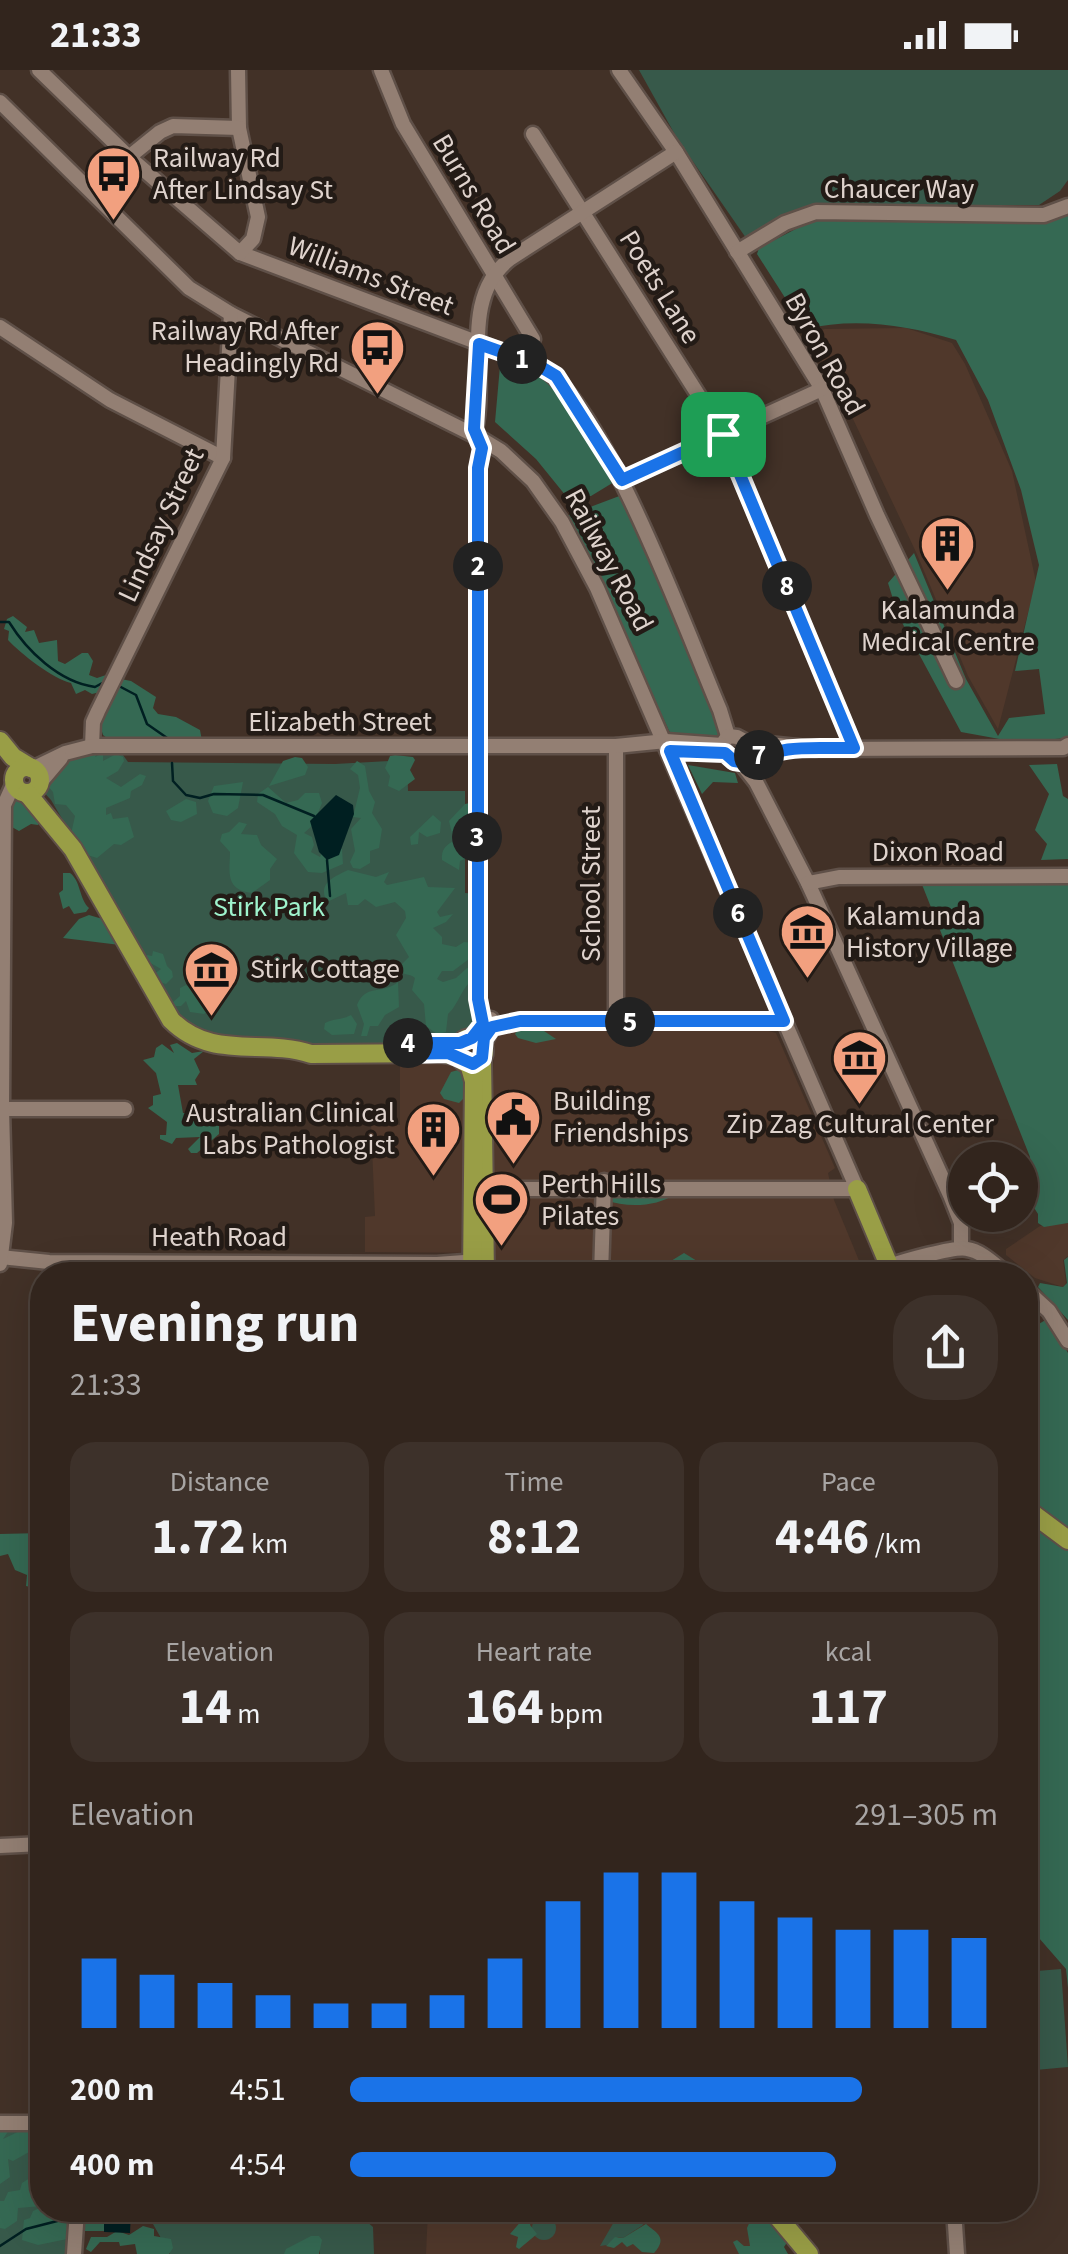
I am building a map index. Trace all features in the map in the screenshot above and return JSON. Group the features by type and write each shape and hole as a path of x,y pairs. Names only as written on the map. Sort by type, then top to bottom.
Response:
{"main road":[{"path":"0,741 27,782"},
{"path":"0,759 61,818 72,849 152,990 179,1028 217,1046 296,1049 310,1054 361,1048 472,1047 478,1262"},
{"name":"Railway Road","path":"854,1182 888,1262"},
{"path":"1038,1518 1068,1540"},
{"path":"782,2222 809,2254"}],"street":[{"name":"Williams Street","path":"39,70 129,157 240,254 536,364 556,376 622,480 732,742"},
{"path":"238,70 239,128 258,217 253,239 240,254"},
{"name":"Burns Road","path":"382,70 404,124 533,339"},
{"name":"Byron Road","path":"619,70 676,152 822,389 956,680"},
{"name":"Railway Road","path":"0,102 172,275 230,314 478,436 520,466 562,522 597,588 854,1182"},
{"path":"129,157 173,126 239,128"},
{"name":"Poets Lane","path":"533,134 723,434 854,748"},
{"path":"472,1047 478,999 478,468 482,448 474,429 482,294 493,274 518,254 676,152"},
{"name":"Chaucer Way","path":"737,252 785,223 816,212 1044,216 1068,206"},
{"name":"Lindsay Street","path":"92,746 93,722 98,711 223,458 230,314"},
{"path":"0,326 110,400 223,458"},
{"path":"622,480 822,389"},
{"path":"732,742 750,760 756,782 808,882 950,1195 962,1227 960,1248"},
{"path":"732,742 750,760"},
{"name":"Elizabeth Street","path":"2,1108 5,818 27,782 65,753 92,746 668,746 732,742 786,748 981,750 1068,745"},
{"name":"School Street","path":"616,746 616,1021"},
{"name":"Elizabeth Street","path":"750,760 786,748"},
{"name":"Dixon Road","path":"808,882 839,876 1068,876"},
{"path":"472,1047 497,1018 784,1021"},
{"path":"472,1047 492,1027 520,1021"},
{"path":"1,1260 5,1223 2,1108 125,1108"},
{"path":"478,1185 854,1182"},
{"path":"599,1185 601,1262"},
{"path":"907,1262 960,1248 991,1262"},
{"name":"Heath Road","path":"1,1260 50,1262"},
{"path":"1038,1301 1068,1341"},
{"path":"0,1846 30,1846"},
{"path":"0,2123 30,2122"},
{"path":"77,2222 77,2254"},
{"path":"955,2222 958,2254"}],"shaded area":[{"path":"906,328 952,343 1012,471 1036,582 998,729 968,676 916,552 836,383 805,334 825,329"},
{"path":"499,1033 776,1033 835,1168 828,1173 834,1200 860,1262 493,1262 493,1253 365,1252 365,1217 375,1216 371,1125 400,1125 400,1062 450,1064 462,1075 463,1084 493,1085 494,1039"},
{"path":"1068,1223 1063,1287 1038,1279 1038,1262 1015,1262 1006,1255 1006,1249 1031,1232 1038,1232 1038,1227"},
{"path":"427,2222 762,2222 788,2254 426,2254"}],"green space":[{"path":"639,70 1068,70 1068,180 1060,191 1039,205 806,206 746,238 678,140"},
{"path":"1068,214 1068,738 1016,742 961,732 898,615 888,583 914,553 966,679 998,736 1009,718 1045,714 1039,669 1015,671 1039,565 1021,490 988,400 956,340 881,324 805,329 757,254 759,248 813,220 1017,223 1043,222"},
{"path":"500,366 528,367 557,390 614,482 591,496 566,496 536,459 495,422"},
{"path":"622,495 724,731 714,740 671,735 569,515"},
{"path":"13,616 27,627 25,632 34,630 39,643 57,640 58,661 65,664 88,653 93,661 89,675 106,675 100,692 92,694 85,690 76,694 71,683 21,652 8,640 9,631 4,629 7,619"},
{"path":"121,679 156,697 153,708 158,714 176,717 200,730 202,741 111,741 103,735 99,722"},
{"path":"77,753 97,753 95,757 103,753 103,761 116,754 123,757 118,771 106,778 121,787 140,774 146,776 142,785 131,791 130,798 106,808 106,815 111,813 113,819 128,817 134,837 121,845 114,844 97,858 81,853 71,834 75,816 66,805 55,804 47,785 68,758"},
{"name":"Stirk Park","path":"90,754 123,755 128,762 335,764 407,760 408,791 465,791 465,893 477,894 483,1024 460,1043 442,1044 311,1043 296,1049 189,1035 51,800 38,786"},
{"path":"390,756 415,760 410,770 415,779 399,791 388,786 390,776 385,768"},
{"path":"302,758 308,767 305,775 269,786 283,761"},
{"path":"357,761 365,766 375,802 372,813 382,829 379,848 370,851 370,863 360,869 353,868 350,862 355,851 351,829 361,818 353,817 360,788 358,775 350,769"},
{"path":"1057,764 1063,796 1068,799 1068,859 1041,860 1047,844 1035,830 1049,794 1029,765"},
{"path":"688,765 735,773 738,783 713,782 702,794"},
{"path":"243,782 238,808 227,816 213,813 208,801 214,786"},
{"path":"268,787 286,803 305,793 319,793 322,803 313,825 304,833 312,837 311,852 320,857 324,849 342,849 343,864 322,873 308,872 294,853 297,835 257,802 258,794"},
{"path":"15,796 21,797 42,819 38,825 31,824 19,831 10,826 7,803"},
{"path":"186,799 196,802 197,814 181,822 171,820 166,811"},
{"path":"470,803 477,833 453,838 449,821"},
{"path":"433,815 441,822 440,833 427,837 419,832 418,844 411,845 410,837"},
{"path":"239,822 247,824 241,834 257,835 261,845 277,859 270,869 270,880 252,893 233,883 230,852 220,841 222,834"},
{"path":"472,839 474,855 460,861 459,870 442,860 443,850 449,844"},
{"path":"348,870 376,877 389,872 384,882 387,885 424,877 428,887 455,888 437,912 440,917 453,914 433,928 442,937 442,944 456,947 464,942 474,943 473,956 453,971 442,971 437,979 443,982 456,978 467,968 474,979 448,1014 446,1032 437,1034 426,1026 424,1004 412,990 415,978 401,970 409,957 396,935 406,918 405,911 395,902 376,907 365,899 358,905 348,905 346,893 327,902 326,885"},
{"path":"63,873 70,873 76,881 89,908 86,912 74,914 69,906 63,909 59,893 63,890"},
{"path":"1068,876 1068,1223 1044,1227 1038,1223 1038,1142 1024,1142 919,877"},
{"path":"89,915 106,920 120,945 63,938 79,919"},
{"path":"153,951 163,954 172,971 173,977 166,984 156,981 154,974 161,969 147,961 147,955 152,956"},
{"path":"398,982 399,1007 385,1015 378,1026 370,1026 367,1036 361,1036 364,1024 357,1005 361,998"},
{"path":"186,985 198,989 210,1003 211,1008 204,1014 190,1012 186,1001 173,1006 180,988"},
{"path":"351,1015 357,1024 354,1034 332,1035 324,1029 325,1023"},
{"path":"520,1027 544,1031 556,1039 536,1043 518,1038 515,1034"},
{"path":"177,1043 192,1053 204,1051 194,1059 200,1072 195,1080 197,1085 178,1085 183,1113 219,1126 219,1134 197,1153 188,1149 200,1137 176,1138 172,1144 160,1139 160,1135 166,1135 167,1122 148,1108 153,1105 153,1096 161,1094 156,1073 143,1060 154,1057 156,1048 162,1044 174,1053 170,1045"},
{"path":"451,1072 464,1073 468,1094 459,1103 444,1099 440,1093"},
{"path":"608,1194 675,1194 659,1202 632,1205 606,1200"},
{"path":"684,1253 699,1262 669,1262"},
{"path":"1068,1257 1068,1320 1038,1287 1040,1283 1063,1287 1067,1283 1064,1260"},
{"path":"1049,1318 1068,1353 1068,1988 1066,1969 1038,1937 1038,1324"},
{"path":"30,1533 30,1587 26,1586 27,1575 15,1570 8,1554 0,1556 0,1534"},
{"path":"1061,1969 1068,2067 1038,2070 1038,1971"},
{"path":"0,2123 30,2123 30,2222 76,2222 74,2254 0,2254"},
{"path":"0,2128 9,2130 3,2139 30,2129 30,2152 13,2161 8,2159 10,2177 0,2184"},
{"path":"30,2178 30,2207 18,2208 17,2221 0,2228 0,2201 8,2192 20,2190"},
{"path":"24,2220 104,2222 104,2231 82,2231 72,2238 38,2245 22,2240"},
{"path":"367,2222 373,2227 374,2254 320,2254 320,2239 289,2254 170,2254 153,2224"},
{"path":"520,2222 532,2222 537,2234 519,2249 518,2237 510,2234"},
{"path":"534,2222 555,2224 555,2232 548,2239 540,2239 533,2232"},
{"path":"614,2222 642,2222 623,2238 600,2246"},
{"path":"750,2222 774,2222 776,2232 786,2229 788,2241 784,2247 788,2254 739,2254 733,2242 750,2246"},
{"path":"646,2224 660,2239 654,2253 642,2252 633,2244 627,2247 622,2242 614,2248 606,2246 615,2237 623,2238"},
{"path":"143,2226 154,2229 154,2236 171,2239 173,2248 169,2254 137,2254 135,2244 120,2246 119,2242 100,2242 91,2252 86,2249 91,2237 107,2237 117,2231 129,2235"},
{"path":"311,2236 322,2240 319,2254 284,2254 286,2249"}],"water":[{"path":"336,795 353,805 354,814 339,855 327,860 319,852 310,821"},
{"path":"104,2222 130,2222 130,2233 104,2232"}],"waterway":[{"path":"0,622 9,622 35,654 69,679 95,687 106,681"},
{"path":"117,685 136,695 147,724 170,740"},
{"path":"172,763 173,781 186,795 263,795 314,816"},
{"path":"327,860 330,896"},
{"path":"0,2246 26,2229 53,2222"}],"place":[{"name":"Railway Rd After Lindsay St","path":"114,223"},
{"name":"Railway Rd After Headingly Rd","path":"378,396"},
{"name":"Kalamunda Medical Centre","path":"948,593"},
{"name":"Kalamunda History Village","path":"807,981"},
{"name":"Stirk Cottage","path":"211,1018"},
{"name":"Zip Zag Cultural Center","path":"860,1107"},
{"name":"Building Friendships","path":"514,1166"},
{"name":"Australian Clinical Labs Pathologist","path":"434,1178"},
{"name":"Perth Hills Pilates","path":"502,1249"}],"route":[{"path":"479,344 536,364 556,376 622,480 723,434 854,748 786,748 760,754 748,763 734,761 725,753 670,751 784,1021 520,1021 492,1027 484,1038 482,1058 473,1064 448,1053 404,1054 404,1043 460,1043 472,1038 483,1024 478,999 477,792 478,468 482,448 474,429 479,344"}]}
